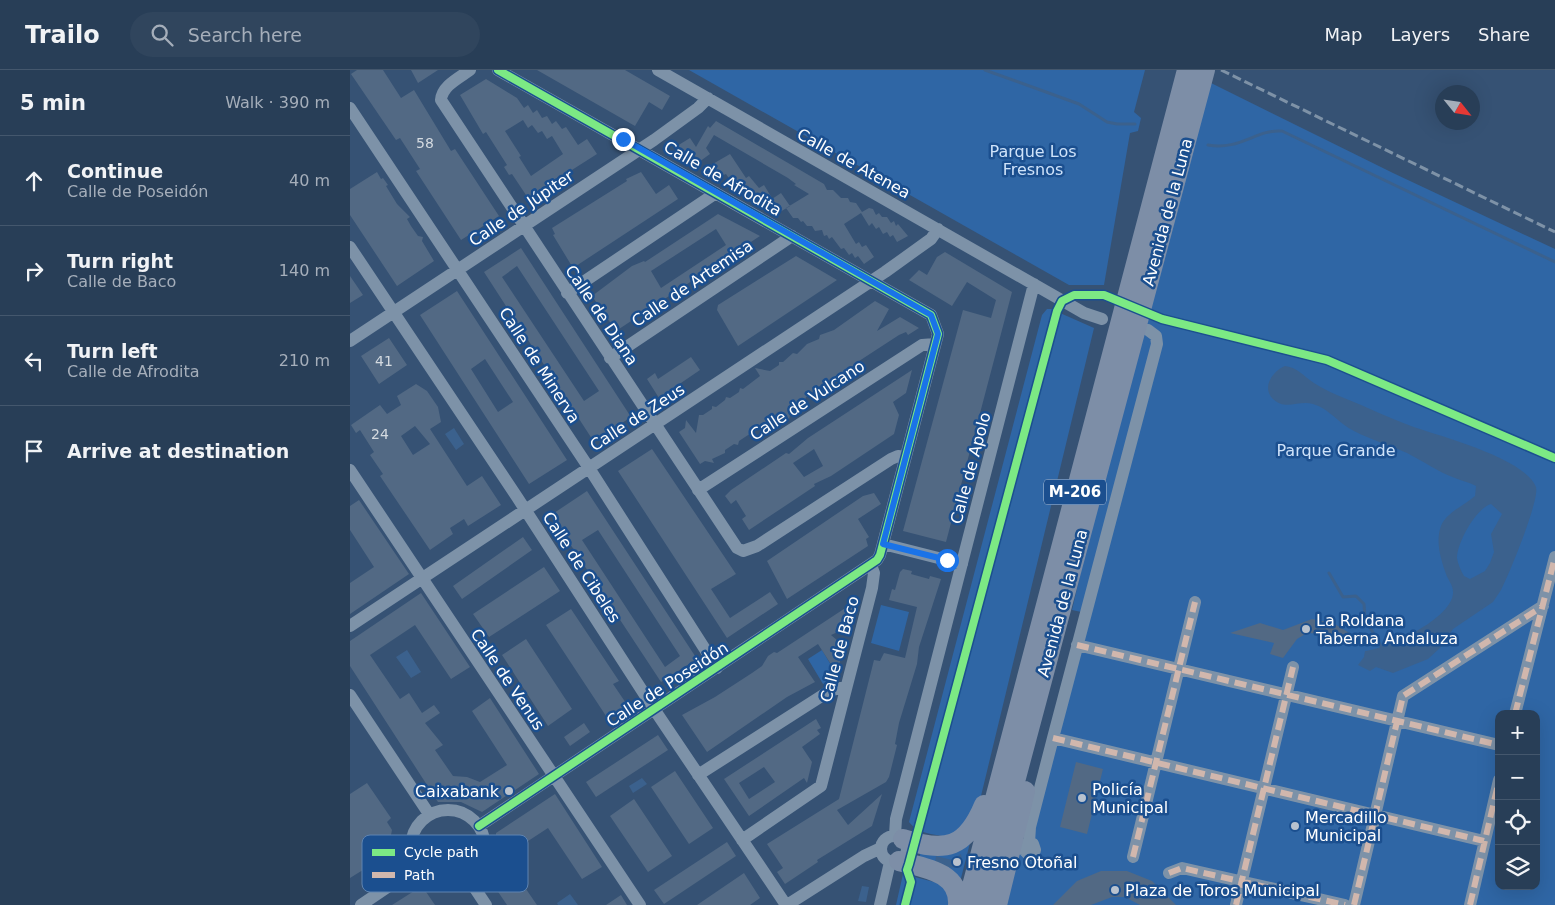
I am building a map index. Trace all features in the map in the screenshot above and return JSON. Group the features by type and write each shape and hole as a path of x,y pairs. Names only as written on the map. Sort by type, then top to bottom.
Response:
{"main road":[{"name":"Avenida de la Luna","path":"967,905 1045,636 1194,77"},
{"name":"Avenida de la Luna","path":"982,905 1045,636"},
{"path":"899,837 934,846 950,846 975,825 987,798 1006,719 1045,636"},
{"path":"997,905 1022,846 1038,727 1045,636"},
{"path":"895,862 943,874 954,884 958,905"}],"street":[{"name":"Calle de Diana","path":"470,70 441,93 441,100 732,542 743,551 757,546 891,459 898,456 904,457"},
{"name":"Calle de Afrodita","path":"498,70 931,315 938,334 935,344"},
{"name":"Calle de Atenea","path":"658,70 1084,313 1102,319"},
{"name":"Calle de Júpiter","path":"350,341 640,149 698,108 708,98"},
{"name":"Calle de Minerva","path":"350,108 589,468 717,668"},
{"path":"567,293 716,193"},
{"name":"Calle de Zeus","path":"350,626 871,281 931,239 938,229"},
{"name":"Calle de Artemisa","path":"610,358 792,236"},
{"name":"Calle de Cibeles","path":"350,247 525,509 654,709 786,905"},
{"name":"Calle de Apolo","path":"899,837 896,819 1034,284"},
{"path":"1022,846 1030,827 1157,344 1156,336 1148,330"},
{"path":"871,565 880,555 935,344"},
{"name":"Calle de Vulcano","path":"698,490 922,345 935,344"},
{"name":"Calle de Venus","path":"350,470 640,905"},
{"path":"883,544 962,564"},
{"path":"1516,710 1555,557"},
{"name":"Calle de Poseidón","path":"479,826 871,565"},
{"name":"Calle de Baco","path":"742,840 821,786 872,588 874,573 871,565"},
{"path":"1133,857 1195,602"},
{"path":"1354,905 1403,696 1543,606"},
{"path":"1077,646 1495,743"},
{"path":"1236,905 1293,667"},
{"path":"698,775 831,690 846,687"},
{"path":"350,695 429,814"},
{"path":"1053,738 1484,841"},
{"path":"1470,905 1495,796"},
{"path":"413,835 418,825 429,814 443,810 455,810 468,816 479,826 482,835"},
{"path":"786,905 864,856 881,848 886,839 899,837 907,850 905,857 895,862 880,905"},
{"path":"881,848 884,857 895,862"},
{"path":"1169,873 1182,868 1345,905"},
{"path":"361,905 381,892"},
{"path":"477,892 486,905"}],"green space":[{"name":"Parque Los Fresnos","path":"689,70 1145,70 1134,112 1141,118 1138,131 1130,133 1104,285 1069,285"},
{"name":"Parque Grande","path":"1209,82 1393,173 1555,249 1555,905 997,905 1013,848 1023,849 1086,613 1072,610 1110,447"},
{"path":"1047,309 1094,328 981,796 972,816 951,837 933,835 917,829 909,822 1042,315"},
{"path":"881,605 909,612 899,651 871,643"},
{"path":"822,650 837,675 823,684 808,659"},
{"path":"971,839 960,882 918,863 921,850"},
{"path":"903,874 938,883 948,891 948,905 896,905"}],"shaded area":[{"path":"1285,366 1294,369 1336,395 1403,423 1480,449 1516,467 1529,476 1536,487 1529,521 1501,590 1493,602 1453,629 1441,647 1428,659 1393,673 1376,667 1370,671 1358,665 1364,657 1365,651 1388,645 1418,630 1443,612 1450,602 1453,589 1442,563 1439,540 1440,529 1442,523 1450,514 1475,496 1476,486 1443,473 1407,453 1354,431 1319,406 1308,403 1287,405 1273,399 1268,385 1273,375","holes":["1491,504 1502,514 1491,534 1494,552 1490,563 1485,571 1470,579 1464,576 1457,558 1460,544 1468,527 1479,512"]},
{"path":"454,428 464,444 456,450 445,434"},
{"path":"407,650 421,672 411,678 396,657"},
{"path":"642,778 647,784 633,793 629,786"},
{"path":"961,854 962,860 959,868 944,867 935,863 936,856 952,860"},
{"path":"862,886 869,887 866,902 858,901"},
{"path":"570,894 578,905 558,905 557,903"}],"building":[{"path":"357,70 383,70 401,98 414,90 451,151 455,149 499,216 461,240 416,171 420,169 400,138 396,140 351,74"},
{"path":"411,70 438,70 418,83"},
{"path":"537,70 625,70 670,96 662,110 649,102 635,126"},
{"path":"486,79 517,98 524,108 528,105 533,113 537,110 542,118 547,116 552,124 556,121 562,129 566,127 578,145 587,139 597,154 528,198 512,174 509,175 504,167 507,165 486,132 483,134 460,95","holes":["523,120 528,128 532,125 538,133 542,131 547,139 552,136 563,154 531,176 505,131"]},
{"path":"716,121 824,184 827,190 833,190 841,198 848,198 850,202 856,203 862,212 869,208 873,209 876,215 879,213 882,217 887,217 891,223 894,221 896,226 898,224 908,236 897,242 893,235 890,237 887,232 883,234 879,227 876,229 872,223 869,226 861,213 844,224 856,244 859,242 862,247 866,245 874,257 864,264 858,256 855,258 852,253 849,255 844,248 841,249 832,237 829,239 827,235 824,236 822,230 815,231 812,226 807,226 798,218 793,218 786,208 809,194 794,185 796,184 788,178 714,135 706,148 710,154 699,162 688,151 682,154 677,146 690,138 696,147 708,126 710,128"},
{"path":"730,154 746,178 749,176 759,188 764,185 772,198 765,203 754,192 750,194 746,188 743,190 733,178 730,180 726,174 721,176 716,173 711,165"},
{"path":"377,172 388,185 386,186 397,204 410,217 407,219 418,236 423,237 422,241 434,261 397,286 350,215 350,189"},
{"path":"641,172 656,194 669,185 678,199 573,268 553,235 555,234 552,228 627,181 626,179"},
{"path":"781,193 790,206 780,212 769,201"},
{"path":"718,214 760,236 616,331 592,296 632,266 645,262","holes":["716,229 726,245 661,288 651,271"]},
{"path":"521,248 631,417 594,442 484,272","holes":["517,266 599,391 584,401 502,277"]},
{"path":"945,252 1012,292 946,542 903,531 963,310 991,318 996,300 967,282 952,306 909,280 919,270 927,275 937,257"},
{"path":"796,256 837,280 738,346 717,310 718,305"},
{"path":"350,276 363,295 350,303"},
{"path":"457,291 567,460 529,484 420,315","holes":["485,359 513,402 498,412 471,369"]},
{"path":"875,301 889,309 877,331 900,317 919,328 908,335 906,332 899,335 856,363 845,374 833,379 832,383 828,382 806,397 805,400 801,400 792,406 789,420 783,412 739,441 738,445 734,444 725,450 725,453 712,459 714,463 705,461 700,464 679,432 685,428 686,420 696,433 699,415 703,415 712,409 712,406 716,407 726,397 730,398 739,392 740,388 743,389 760,376 755,368 770,371 779,365 779,362 783,362 793,353 797,354 807,344 819,339 820,335 834,330"},
{"path":"389,338 407,365 379,384 361,356"},
{"path":"691,357 700,370 659,398 647,379 655,373 658,379"},
{"path":"912,370 906,393 893,402 899,415 894,434 831,476 814,484 815,486 749,530 742,519 746,516 736,500 731,504 725,496 786,453 789,454 808,438","holes":["814,449 823,466 804,477 793,463"]},
{"path":"416,384 427,391 438,407 441,422 430,429 467,486 482,476 501,505 468,526 464,519 450,528 453,534 430,550 380,476 383,474 370,455 374,452 360,430 356,433 351,425 380,405 387,414 401,405 397,396","holes":["415,426 430,444 413,455 401,436"]},
{"path":"652,449 736,574 711,589 730,618 770,592 778,604 727,638 618,471"},
{"path":"587,491 697,659 661,682 551,515","holes":["598,530 680,656 665,667 582,540"]},
{"path":"874,493 881,504 858,519 869,537 866,539 868,546 787,599 767,561 863,496"},
{"path":"359,500 409,574 350,614 350,583 374,567 350,530 350,506"},
{"path":"523,537 532,550 462,599 453,586"},
{"path":"544,567 560,591 489,637 473,614"},
{"path":"903,569 912,571 911,574 929,579 930,576 941,579 919,647 917,664 899,723 895,744 897,745 889,777 886,782 837,810 848,825 882,794 872,826 817,860 818,862 785,884 777,872 783,868 767,844 839,799 874,660 880,661 884,653 905,658 917,607 889,600 892,589 895,590 900,572"},
{"path":"421,593 470,667 451,679 415,625 370,655 400,699 409,693 422,713 434,705 440,713 425,723 443,745 435,750 453,776 467,777 480,782 507,765 472,711 490,698 539,774 482,812 461,802 438,802 350,666 350,641"},
{"path":"856,601 849,627 831,635 844,646 839,665 834,669 818,644 798,657 815,682 787,697 707,752 682,715 715,697 752,673 762,666 768,656 774,652 777,653"},
{"path":"571,609 619,681 613,684 628,706 608,719 546,625"},
{"path":"1312,619 1333,623 1351,634 1340,642 1327,634 1307,633 1297,639 1283,658 1270,654 1274,643 1230,633 1260,623 1283,630"},
{"path":"526,639 572,709 548,726 502,655"},
{"path":"816,719 821,728 817,730 820,734 802,747 812,762 807,783 804,778 749,816 724,779","holes":["764,767 775,782 749,799 739,783"]},
{"path":"584,723 590,732 570,746 564,737"},
{"path":"658,735 668,750 596,797 586,782"},
{"name":"Policía Municipal","path":"1076,762 1103,769 1087,834 1060,827"},
{"path":"675,771 713,828 689,844 651,787"},
{"path":"367,783 391,818 387,822 392,830 391,835 362,835 362,871 350,878 350,794"},
{"path":"555,794 602,867 582,879 548,828 528,841 528,835 496,835 496,833"},
{"path":"634,799 672,856 648,872 610,816"},
{"path":"727,842 736,856 664,904 654,890"},
{"name":"Plaza de Toros Municipal","path":"1101,871 1127,871 1152,881 1176,905 1140,905 1125,897 1112,897 1091,905 1053,905 1077,881"},
{"path":"744,873 760,898 750,905 697,905"},
{"path":"413,892 426,892 435,905 392,905"},
{"path":"498,892 528,892 537,905 507,905"},
{"path":"621,895 627,905 606,905"}],"waterway":[{"path":"985,70 1079,104 1107,122 1135,124"},
{"path":"1208,145 1229,145 1264,133 1282,131 1555,262"},
{"path":"1329,573 1343,597 1356,596 1364,604 1365,619 1382,648"}],"railway":[{"path":"1221,70 1555,232"}],"marked path":[{"path":"1516,710 1555,557"},
{"path":"1133,857 1195,602"},
{"path":"1354,905 1403,696 1543,606"},
{"path":"1077,645 1495,744"},
{"path":"1236,905 1293,667"},
{"path":"1053,738 1484,841"},
{"path":"1470,905 1495,797"},
{"path":"1169,873 1182,868 1345,905"}],"cycle path":[{"path":"479,826 877,560 880,555 938,334 931,315 498,70"},
{"path":"905,905 911,882 907,870 1057,311 1062,301 1074,295 1104,295 1162,319 1327,360 1555,458"}],"place":[{"name":"La Roldana Taberna Andaluza","path":"1306,629"},
{"name":"Caixabank","path":"509,791"},
{"name":"Policía Municipal","path":"1082,798"},
{"name":"Mercadillo Municipal","path":"1295,826"},
{"name":"Fresno Otoñal","path":"957,862"},
{"name":"Plaza de Toros Municipal","path":"1115,890"}],"route":[{"path":"623,139 931,315 936,324 938,334 904,457 883,544 947,560"}]}
